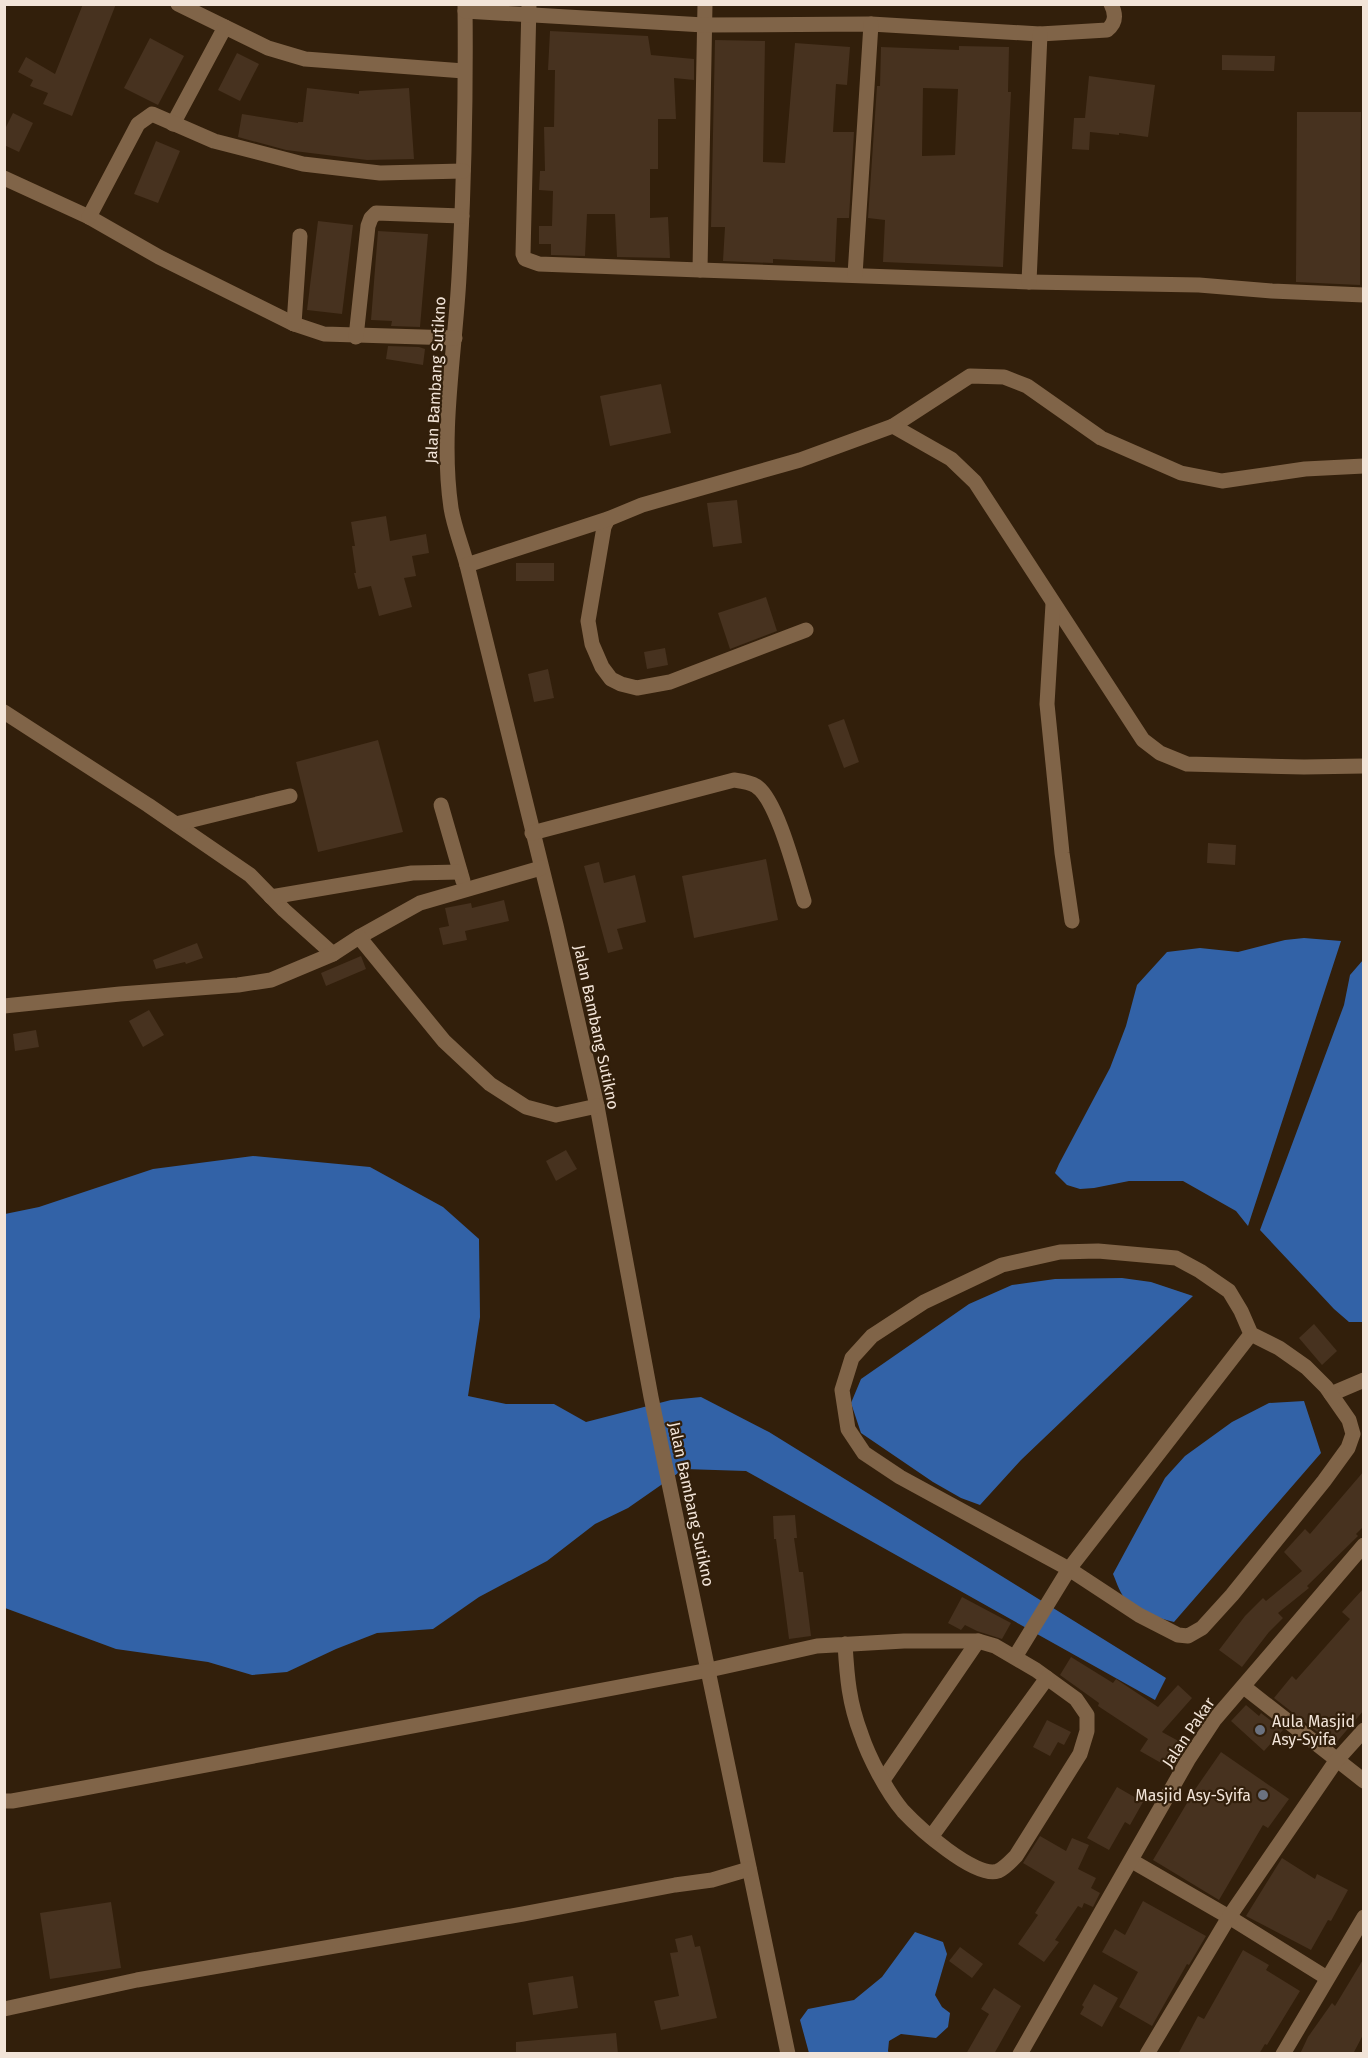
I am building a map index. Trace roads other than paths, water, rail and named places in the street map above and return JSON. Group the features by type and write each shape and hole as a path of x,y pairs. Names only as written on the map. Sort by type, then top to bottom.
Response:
{"street":[{"path":"177,4 268,48 306,59 464,71"},
{"path":"700,270 705,4"},
{"path":"465,8 528,9 704,25 871,24 1040,34 1107,30 1115,17 1111,4"},
{"name":"Jalan Bambang Sutikno","path":"465,8 462,216 447,430 447,475 451,510 467,565 556,925 597,1106 651,1397 788,2054"},
{"path":"528,9 523,254 525,259 538,264 1029,282 1199,285 1364,295"},
{"path":"855,275 871,24"},
{"path":"173,124 225,27"},
{"path":"1029,282 1040,34"},
{"path":"89,217 138,124 152,114 214,141 303,164 381,173 463,171"},
{"path":"4,178 89,217 159,257 294,324 324,334 356,337 455,338"},
{"path":"356,337 368,226 371,218 376,213 462,216"},
{"path":"294,324 300,236"},
{"path":"467,565 608,519 642,505 800,460 893,426 970,376 1004,377 1027,386 1101,438 1181,473 1222,481 1305,469 1364,466"},
{"path":"893,426 951,459 975,482 1143,740 1160,753 1187,765 1364,766"},
{"path":"608,519 604,527 588,621 592,644 610,679 637,688 669,682 806,630"},
{"path":"1053,604 1047,704 1062,853 1072,921"},
{"path":"4,712 250,875 333,954"},
{"path":"532,832 734,780 747,782 757,786 768,799 779,824 804,901"},
{"path":"176,824 290,796"},
{"path":"441,805 465,890"},
{"path":"4,1006 271,980 333,954 420,903 541,868"},
{"path":"271,897 412,873 460,872"},
{"path":"359,937 444,1041 490,1084 526,1107 556,1115 597,1106"},
{"path":"1098,1251 1176,1258 1200,1271 1229,1291 1251,1334 1279,1348 1306,1367 1331,1394 1351,1427 1353,1434 1348,1448 1232,1595 1202,1628 1188,1636 1178,1635 1065,1575 900,1477 864,1453 848,1429 842,1390 852,1358 872,1336 924,1302 1002,1265 1060,1252 1098,1251"},
{"path":"1015,1657 1065,1575 1251,1334"},
{"path":"1331,1394 1364,1380"},
{"name":"Jalan Pakar","path":"1020,2054 1188,1760 1215,1719 1364,1545"},
{"path":"4,1801 12,1802 708,1670 817,1646 845,1644 978,1641 995,1646 1047,1678 1076,1699 1087,1715 1087,1731 1080,1754 1016,1856 997,1871 985,1871 969,1864 931,1837 902,1810 883,1780 861,1736 849,1694 845,1644"},
{"path":"883,1780 978,1641"},
{"path":"931,1837 1047,1678"},
{"path":"1244,1687 1364,1782"},
{"path":"1147,2054 1229,1917 1336,1761 1364,1730"},
{"path":"1132,1861 1229,1917 1327,1978"},
{"path":"4,2009 137,1980 712,1880 749,1869"},
{"path":"1283,2054 1364,1917"}],"water":[{"path":"1304,938 1341,941 1248,1226 1236,1211 1183,1181 1129,1181 1080,1189 1067,1185 1055,1173 1110,1068 1126,1026 1137,985 1167,952 1200,948 1238,952 1285,940"},
{"path":"1363,960 1364,1322 1349,1322 1260,1230 1344,1005 1350,975"},
{"path":"253,1156 370,1167 443,1207 479,1239 480,1317 468,1396 506,1404 554,1404 586,1422 671,1400 701,1397 769,1432 1166,1678 1155,1700 746,1471 684,1469 628,1508 595,1524 547,1561 479,1597 433,1629 377,1633 287,1672 252,1675 208,1662 116,1649 5,1608 5,1214 39,1207 153,1169"},
{"path":"1122,1278 1151,1282 1193,1296 1021,1460 980,1505 961,1498 933,1482 861,1433 851,1403 861,1379 969,1304 1012,1285 1055,1279"},
{"path":"1304,1401 1321,1453 1174,1622 1147,1613 1128,1601 1123,1596 1113,1574 1165,1478 1185,1456 1232,1422 1269,1403"},
{"path":"915,1932 943,1942 947,1954 935,1995 942,2007 950,2013 948,2027 936,2038 901,2034 889,2041 889,2053 809,2053 800,2020 808,2009 854,2000 882,1977"}],"place":[{"name":"Aula Masjid Asy-Syifa","path":"1260,1730"},
{"name":"Masjid Asy-Syifa","path":"1263,1795"}]}
